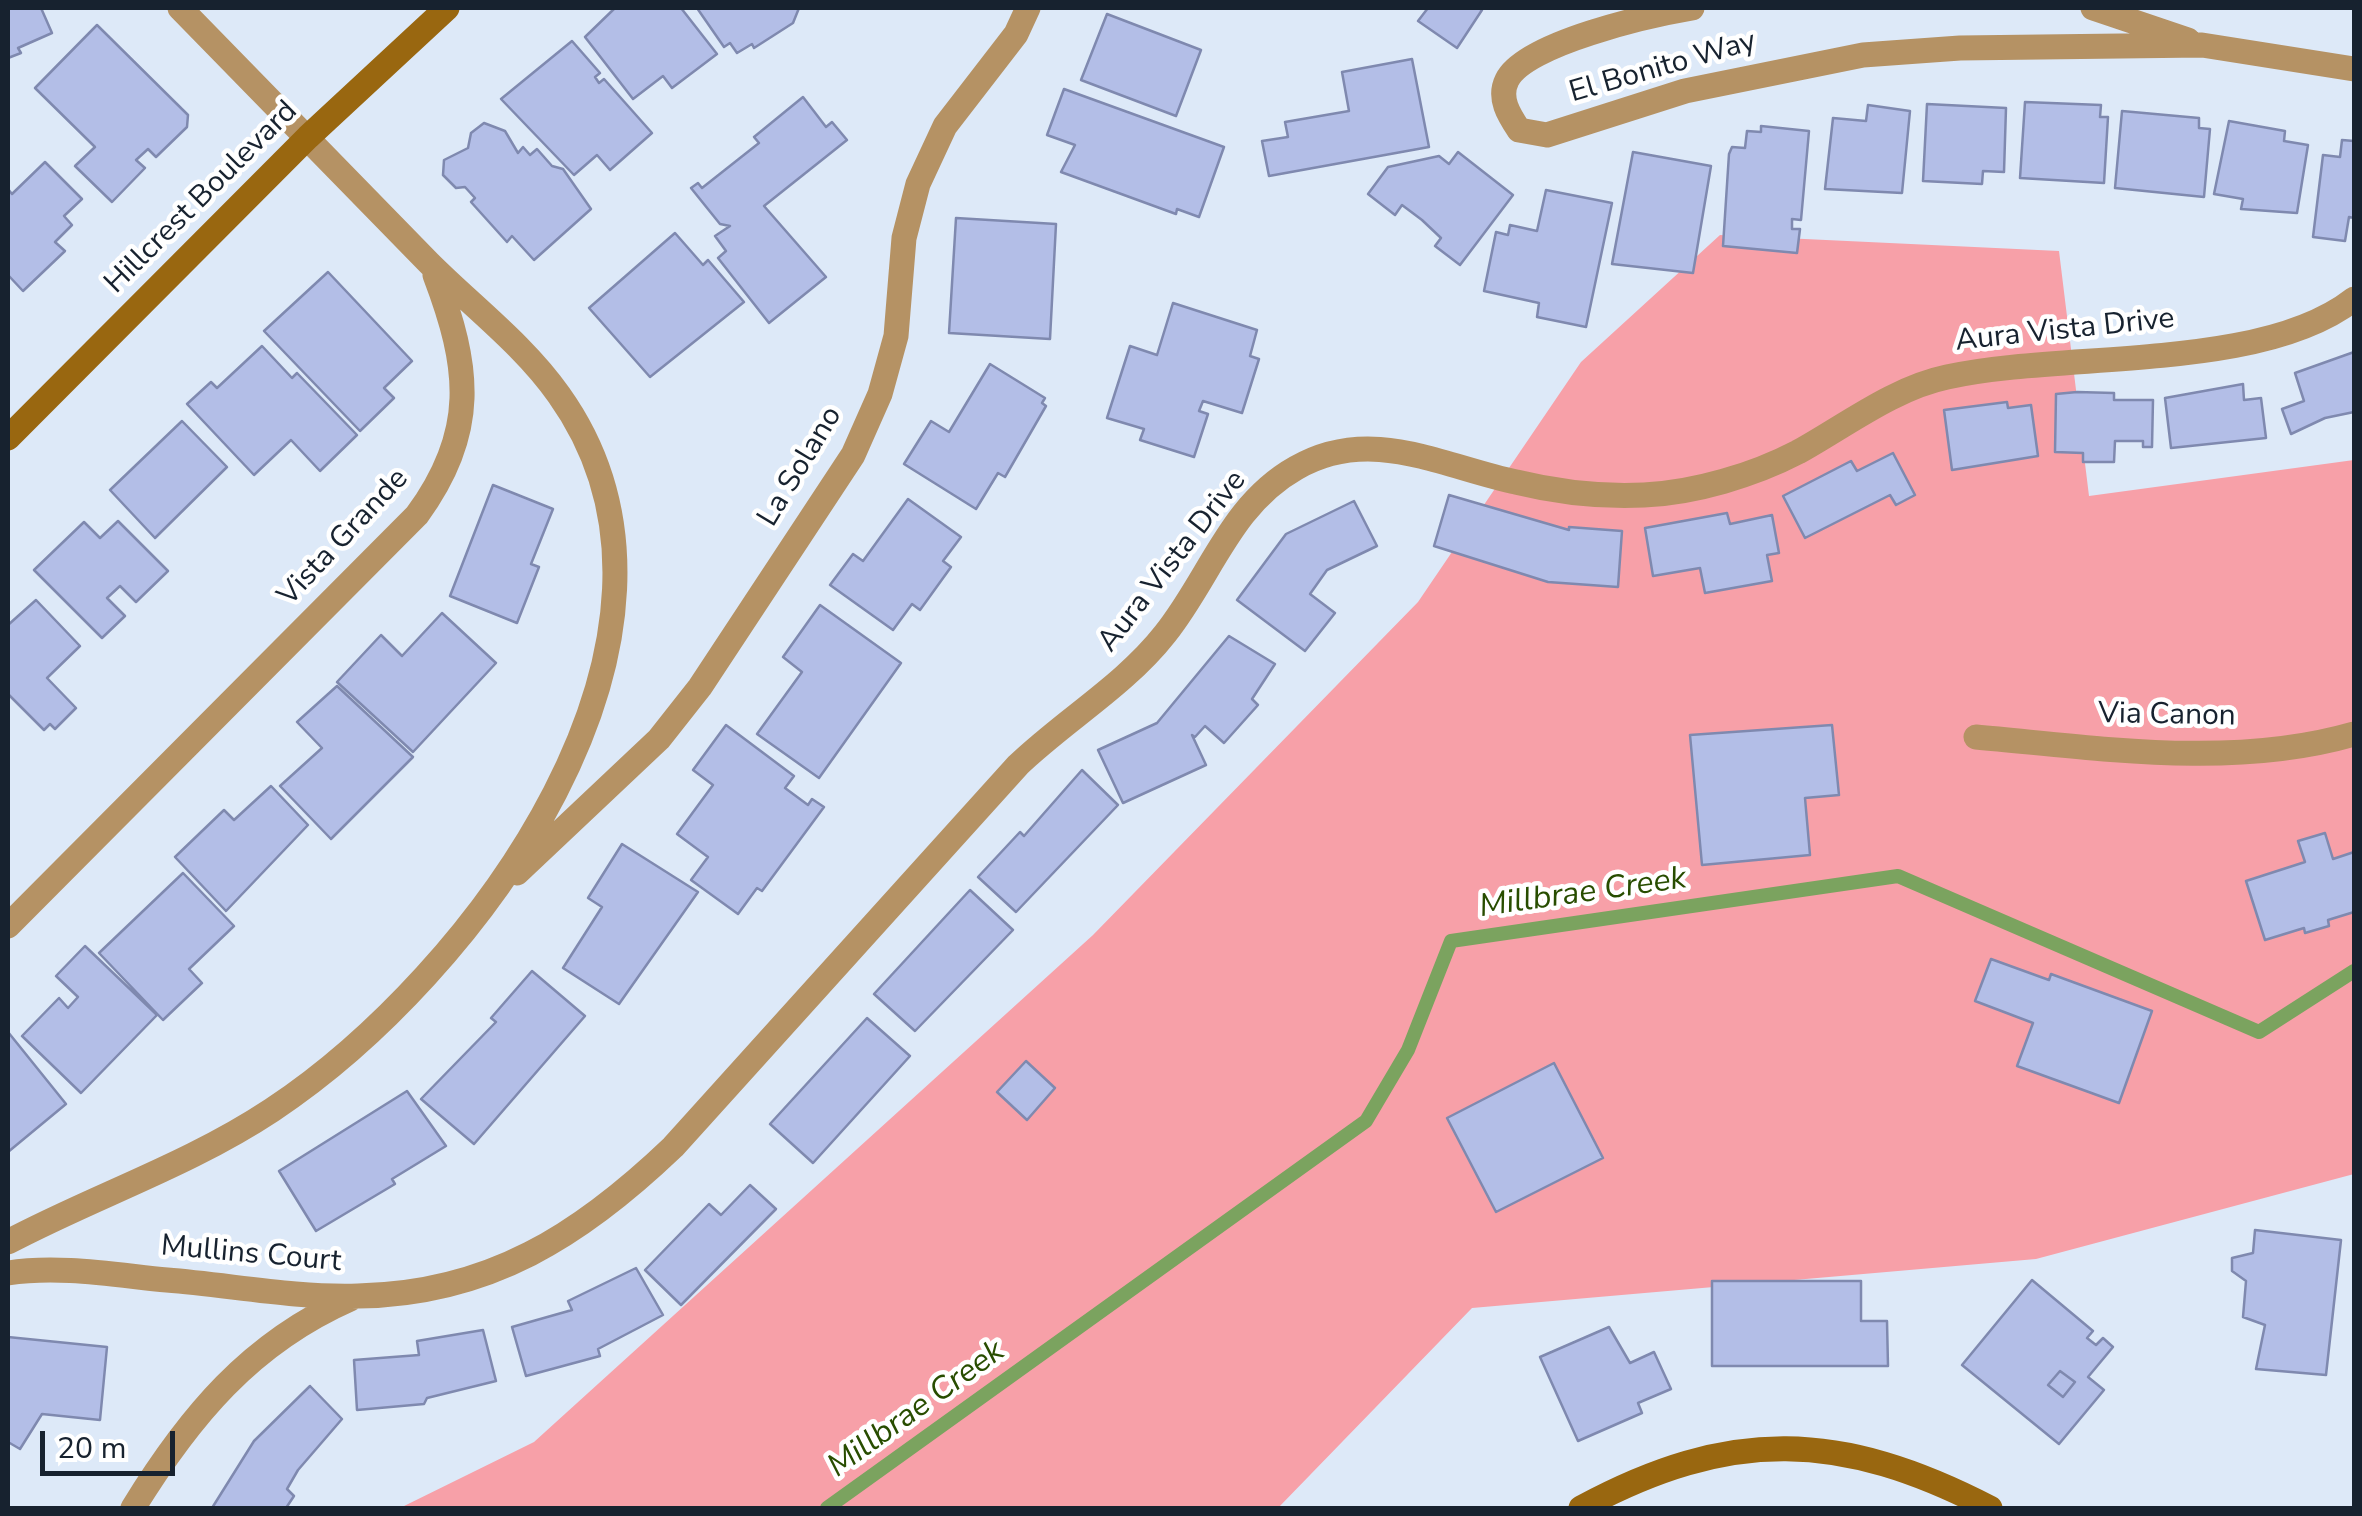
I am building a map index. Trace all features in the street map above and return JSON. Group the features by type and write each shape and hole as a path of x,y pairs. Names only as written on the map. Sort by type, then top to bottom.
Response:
{"street":[{"name":"Vista Grande","path":"8,926 418,516 444,479 459,438 464,386 457,332 431,265 180,8"},
{"name":"Hillcrest Boulevard","path":"8,438 308,138 447,8"},
{"name":"La Solano","path":"499,890 659,739 700,687 852,456 880,394 896,336 904,238 918,184 944,126 1016,34 1028,8"},
{"name":"El Bonito Way","path":"1692,8 1568,42 1518,64 1505,83 1505,108 1519,130 1547,135 1685,91 1863,54 1960,48 2202,46 2354,69"},
{"name":"El Bonito Way","path":"2093,8 2202,46"},
{"path":"8,1242 66,1211 188,1160 275,1108 412,990 499,890 574,754 596,696 613,631 615,572 607,506 590,450 560,396 522,352 431,265"},
{"name":"Aura Vista Drive","path":"355,1296 424,1292 488,1274 557,1242 618,1199 673,1147 1018,765 1061,724 1120,681 1166,633 1223,540 1256,498 1296,467 1350,447 1422,453 1514,482 1576,492 1646,495 1722,481 1792,454 1941,378 2018,363 2200,350 2278,336 2354,300"},
{"name":"Via Canon","path":"1976,737 2160,753 2320,744 2354,734"},
{"name":"Mullins Court","path":"8,1273 84,1272 355,1296"},
{"name":"Mullins Court","path":"133,1508 166,1455 215,1392 304,1319 355,1296"},
{"path":"1581,1508 1684,1466 1762,1447 1839,1450 1904,1468 1990,1508"}],"shaded area":[{"path":"1720,235 2059,251 2089,496 2354,460 2354,1174 2036,1259 1472,1308 1278,1508 400,1508 534,1442 1093,935 1418,602 1581,362"}],"building":[{"path":"8,8 41,8 52,33 18,48 21,53 8,58"},
{"path":"615,8 681,8 717,54 672,88 663,76 633,99 585,37"},
{"path":"697,8 799,8 793,23 754,48 752,44 737,53 730,43 724,47"},
{"path":"1428,8 1482,10 1457,48 1418,21"},
{"path":"1107,14 1201,50 1176,116 1081,80"},
{"path":"97,25 188,115 187,127 156,157 148,149 136,160 145,168 112,202 75,166 95,147 35,88"},
{"path":"572,41 600,73 595,77 599,83 604,79 652,133 610,170 597,155 574,175 501,99"},
{"path":"1412,59 1429,147 1269,176 1262,141 1288,137 1285,122 1349,111 1342,72"},
{"path":"1064,89 1224,147 1199,217 1177,209 1176,214 1061,172 1075,145 1047,135"},
{"path":"803,97 826,127 832,122 847,140 764,206 826,277 769,323 718,258 726,251 715,236 730,226 720,224 691,188 698,183 702,188 759,143 754,137"},
{"path":"2025,102 2101,105 2100,117 2108,117 2104,183 2020,178"},
{"path":"1927,104 2006,108 2004,172 1983,171 1982,184 1923,181"},
{"path":"1868,105 1910,111 1902,193 1825,189 1833,118 1866,121"},
{"path":"2122,111 2199,118 2199,128 2210,129 2204,197 2115,188"},
{"path":"2229,121 2285,131 2284,141 2308,145 2297,213 2241,209 2243,199 2214,194"},
{"path":"484,123 505,131 518,153 523,147 530,155 537,149 552,166 563,169 591,209 534,260 512,236 507,242 471,202 475,198 465,187 456,188 443,175 444,160 468,148 471,133"},
{"path":"1761,126 1809,131 1801,220 1792,219 1792,229 1800,229 1797,253 1723,246 1729,154 1732,147 1745,148 1747,131 1761,132"},
{"path":"2342,140 2354,141 2354,218 2349,217 2345,241 2313,237 2323,155 2340,157"},
{"path":"1458,152 1513,195 1460,265 1435,246 1441,238 1422,220 1402,205 1395,215 1368,194 1388,167 1439,156 1449,164"},
{"path":"1633,152 1711,166 1693,273 1612,264"},
{"path":"45,162 82,199 64,216 72,225 55,242 65,251 23,291 8,275 8,189 12,194"},
{"path":"1546,190 1612,203 1586,327 1537,317 1539,303 1484,291 1496,232 1508,235 1510,225 1537,231"},
{"path":"956,218 1056,224 1050,339 949,333"},
{"path":"675,233 703,265 708,260 744,302 650,377 589,308"},
{"path":"328,272 412,361 384,388 394,398 360,431 264,331"},
{"path":"1173,303 1257,330 1250,356 1259,359 1242,413 1203,401 1199,411 1208,414 1194,457 1140,440 1144,429 1107,418 1130,346 1157,355"},
{"path":"262,346 292,378 297,373 357,435 320,471 291,440 254,475 187,404 211,382 217,388"},
{"path":"2354,352 2354,412 2325,418 2291,434 2282,409 2304,401 2295,373"},
{"path":"990,364 1045,398 1042,403 1046,406 1005,477 998,473 976,509 904,464 931,421 949,432"},
{"path":"2243,384 2244,400 2261,398 2266,438 2171,448 2165,398"},
{"path":"2114,393 2114,400 2153,400 2152,447 2143,447 2143,441 2115,441 2114,462 2083,462 2083,453 2055,452 2056,394"},
{"path":"2007,402 2008,408 2031,405 2038,456 1952,470 1944,410"},
{"path":"182,421 227,467 155,538 110,490"},
{"path":"1893,453 1915,495 1896,505 1890,495 1805,538 1783,496 1851,461 1857,471"},
{"path":"493,485 553,509 531,564 539,567 517,623 450,596"},
{"path":"1449,495 1569,530 1622,531 1618,587 1548,582 1434,546"},
{"path":"908,499 961,537 943,561 951,567 920,610 912,604 893,630 830,585 853,554 863,561"},
{"path":"1354,501 1377,546 1327,570 1310,594 1335,613 1305,651 1237,600 1286,534"},
{"path":"1727,513 1730,524 1772,515 1779,553 1767,555 1772,581 1705,593 1700,568 1653,576 1645,528"},
{"path":"118,521 168,571 136,602 120,586 107,598 125,616 102,638 34,570 84,522 100,538"},
{"path":"36,600 80,646 47,678 76,708 55,729 50,724 44,730 8,694 8,625"},
{"path":"820,605 901,663 819,778 757,734 802,672 783,657"},
{"path":"442,613 496,663 413,752 337,682 381,635 402,656"},
{"path":"1229,636 1275,664 1252,699 1258,705 1224,743 1205,726 1195,737 1192,735 1206,765 1123,803 1098,750 1157,723"},
{"path":"337,686 413,757 331,839 280,786 322,748 297,722"},
{"path":"726,725 794,776 785,788 808,805 812,799 824,807 762,891 757,888 738,914 691,880 708,857 677,834 713,785 693,770"},
{"path":"1832,725 1839,795 1805,798 1810,855 1702,865 1690,735"},
{"path":"1082,770 1118,805 1016,912 978,877 1020,832 1024,836"},
{"path":"271,786 308,825 226,911 175,857 224,810 234,820"},
{"path":"2325,833 2333,859 2354,852 2354,912 2328,920 2329,926 2305,933 2304,928 2265,940 2246,881 2305,862 2298,841"},
{"path":"622,844 698,892 619,1004 563,968 602,907 588,898"},
{"path":"183,873 234,926 189,969 202,983 163,1020 99,953"},
{"path":"970,890 1013,930 915,1031 874,994"},
{"path":"85,946 157,1015 81,1093 22,1036 59,998 68,1008 78,997 56,976"},
{"path":"1991,959 2049,980 2051,974 2152,1011 2119,1103 2017,1066 2033,1023 1975,1001"},
{"path":"532,971 585,1016 474,1144 421,1099 496,1022 491,1018"},
{"path":"867,1018 910,1056 813,1163 770,1124"},
{"path":"8,1032 66,1104 8,1152"},
{"path":"1026,1061 1055,1088 1027,1120 997,1092"},
{"path":"1554,1063 1603,1158 1496,1212 1447,1118"},
{"path":"407,1091 446,1146 392,1179 395,1184 316,1231 279,1171"},
{"path":"750,1185 776,1209 681,1305 645,1270 709,1204 721,1215"},
{"path":"2255,1230 2341,1240 2326,1375 2256,1369 2265,1325 2243,1317 2246,1281 2232,1271 2232,1258 2253,1253"},
{"path":"636,1268 663,1315 598,1349 600,1356 526,1376 512,1327 572,1310 568,1301"},
{"path":"2032,1280 2093,1331 2087,1338 2096,1345 2103,1338 2113,1347 2088,1377 2104,1390 2059,1444 1962,1365","holes":["2060,1371 2075,1382 2063,1397 2048,1385"]},
{"path":"1712,1281 1861,1281 1861,1321 1887,1321 1888,1366 1712,1366"},
{"path":"1609,1327 1630,1363 1654,1352 1671,1389 1638,1403 1642,1413 1578,1441 1540,1357"},
{"path":"483,1330 496,1381 427,1398 424,1404 357,1410 354,1360 419,1355 417,1341"},
{"path":"8,1337 107,1347 100,1420 42,1414 20,1449 8,1442"},
{"path":"2060,1371 2075,1382 2063,1397 2048,1385"},
{"path":"310,1386 342,1419 298,1470 287,1489 294,1496 286,1508 212,1508 254,1441"}],"waterway":[{"name":"Millbrae Creek","path":"827,1508 1366,1121 1408,1050 1451,941 1898,876 2259,1032 2354,971"}]}
